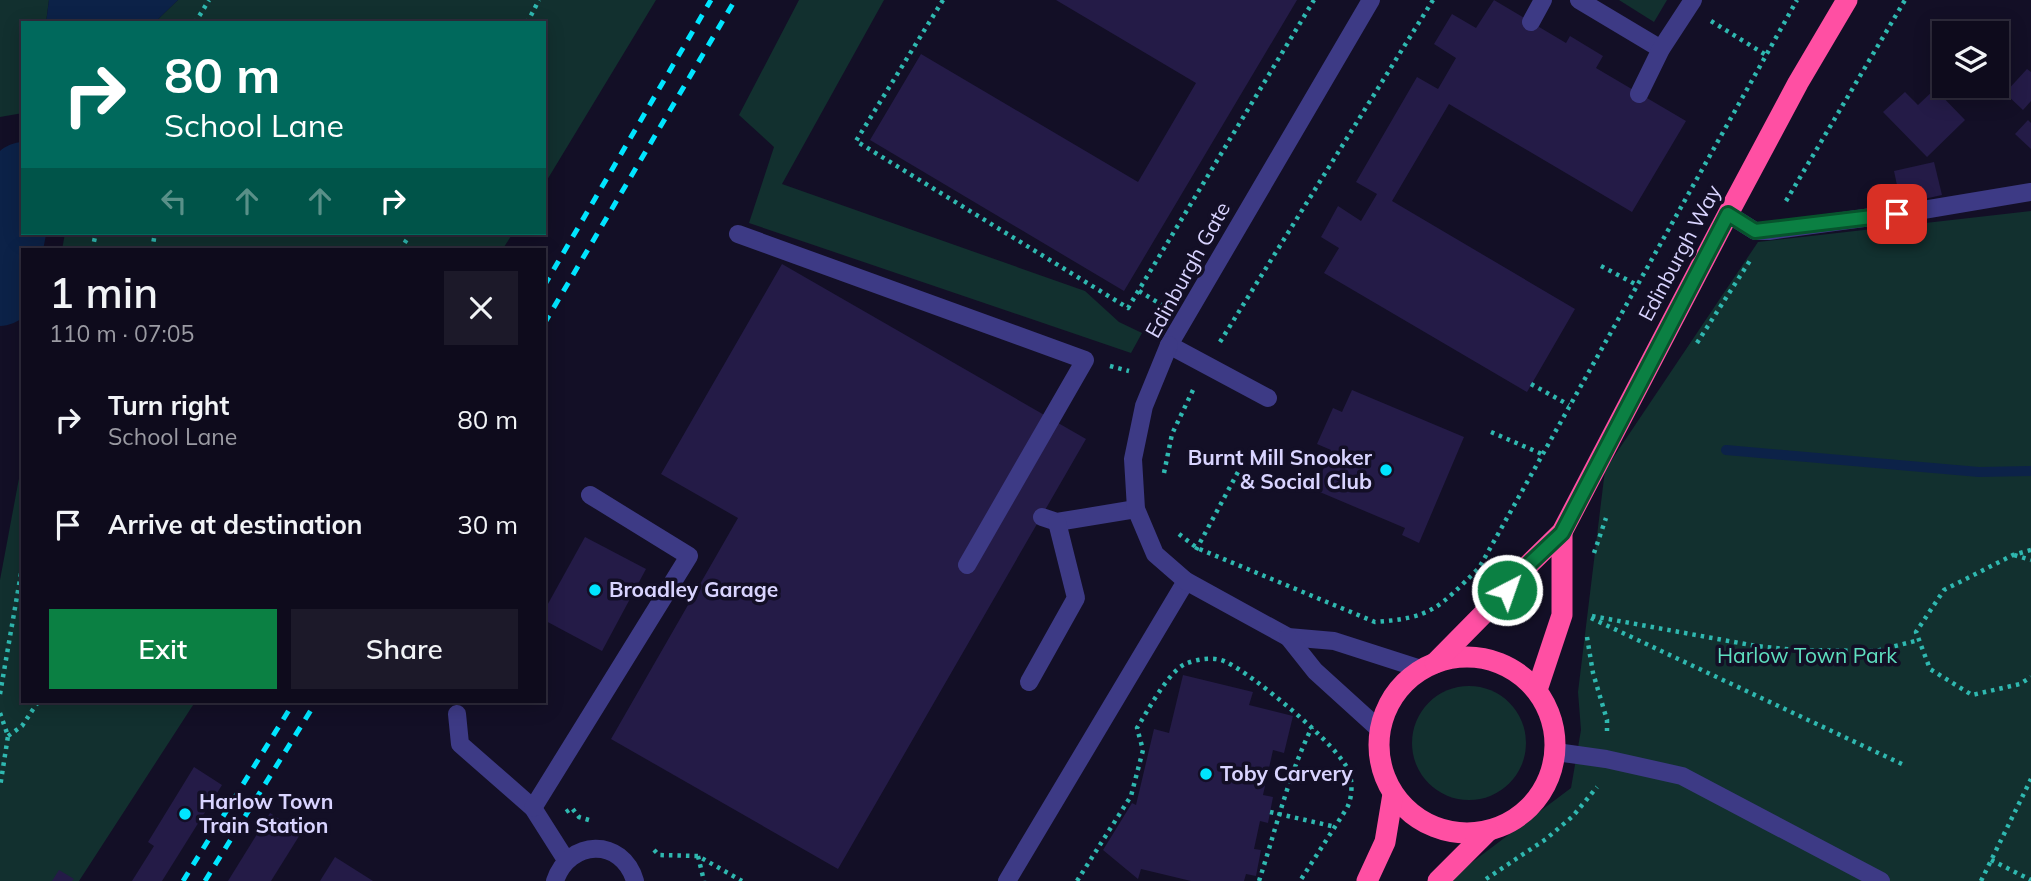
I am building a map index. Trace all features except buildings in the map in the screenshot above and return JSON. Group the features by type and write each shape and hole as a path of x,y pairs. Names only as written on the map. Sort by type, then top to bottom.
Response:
{"highway":[{"name":"Edinburgh Way","path":"1428,666 1562,533 1798,83 1847,0"},
{"name":"Edinburgh Way","path":"1537,690 1562,615 1562,533"},
{"path":"1462,657 1491,660 1516,671 1537,690 1548,709 1556,752 1549,779 1535,803 1514,820 1488,831 1461,833 1435,827 1411,814 1393,793 1384,774 1379,752 1380,730 1388,706 1402,685 1428,666 1462,657"},
{"path":"1367,881 1385,842 1393,793"},
{"path":"1438,881 1488,831"}],"street":[{"name":"Edinburgh Gate","path":"1371,0 1169,345 1144,406 1133,459 1136,509 1154,554 1186,581 1288,637 1315,671 1380,730"},
{"path":"1531,22 1543,0"},
{"path":"1579,0 1661,49"},
{"path":"1639,94 1661,49 1691,4"},
{"path":"1728,214 1755,231 1769,231 2031,192"},
{"path":"738,234 1085,360 967,565"},
{"path":"1169,345 1268,398"},
{"path":"533,808 689,555 590,495"},
{"path":"1029,682 1076,598 1049,519 1136,509"},
{"path":"1007,881 1186,581"},
{"name":"Edinburgh Gate","path":"1288,637 1334,641 1428,666"},
{"path":"457,714 460,744 533,808 566,860"},
{"path":"1556,752 1606,759 1682,776 1881,881"},
{"path":"555,881 566,860 577,852 590,848 615,853 633,872 635,881"}],"path":[{"path":"196,21 209,0"},
{"path":"528,21 539,0"},
{"path":"943,0 856,141 1128,308 1314,0"},
{"path":"1164,486 1172,434 1205,366 1433,0"},
{"path":"1177,532 1197,548 1375,622 1407,620 1438,608 1479,568 1797,0"},
{"path":"1691,353 1769,231 1905,0"},
{"path":"1691,4 1766,54"},
{"path":"1601,266 1637,285"},
{"path":"1085,360 1157,378"},
{"path":"1531,384 1569,405"},
{"path":"1491,432 1542,454"},
{"path":"1186,581 1197,548 1238,472"},
{"path":"1591,560 1609,508"},
{"path":"2031,551 2013,555 1944,590 1916,632 1930,670 1972,695 2020,684 2031,677"},
{"path":"2013,555 2031,560"},
{"path":"0,694 21,573"},
{"path":"1904,765 1584,615 1756,646 1795,650 1875,651 1919,640"},
{"path":"1085,881 1078,880 1131,796 1143,750 1137,728 1167,681 1182,665 1204,658 1224,660 1248,675 1312,727 1349,771 1352,797 1336,827 1300,881"},
{"path":"8,736 22,726 37,703"},
{"path":"0,713 8,736 0,787"},
{"path":"1259,881 1289,780 1312,727"},
{"path":"1980,881 2031,779"},
{"path":"1270,812 1336,827"},
{"path":"698,856 704,881"},
{"path":"1991,860 2031,880"}],"green space":[{"path":"0,0 49,0 46,21 21,21 21,113 0,117"},
{"path":"178,0 656,0 546,182 546,21 156,21"},
{"path":"799,0 884,0 782,184 1085,291 1119,322 1142,333 1131,353 749,223 774,147 739,115"},
{"path":"1619,0 1667,0 1654,22"},
{"name":"Harlow Town Park","path":"2031,211 2031,881 1447,881 1571,788 1581,730 1578,692 1605,470 1758,242"},
{"path":"65,235 512,235 503,248 62,248"},
{"path":"21,468 21,703 194,703 79,881 0,881 0,580"},
{"path":"1469,686 1491,690 1509,703 1522,721 1526,743 1522,765 1509,783 1491,796 1469,800 1447,796 1429,783 1416,765 1412,743 1416,721 1429,703 1447,690"}],"water":[{"path":"49,0 178,0 156,21 46,21"}],"waterway":[{"path":"0,292 21,186"},
{"path":"1726,450 1979,472 2031,471"}],"railway":[{"path":"546,283 711,0"},
{"path":"546,321 735,0"},
{"path":"183,881 293,703"},
{"path":"205,881 315,703"}],"place":[{"name":"Burnt Mill Snooker & Social Club","path":"1386,470"},
{"name":"Broadley Garage","path":"595,590"},
{"name":"Toby Carvery","path":"1206,774"},
{"name":"Harlow Town Train Station","path":"185,814"}],"route":[{"path":"1507,590 1507,585 1562,533 1728,214 1755,231 1897,214"}]}
